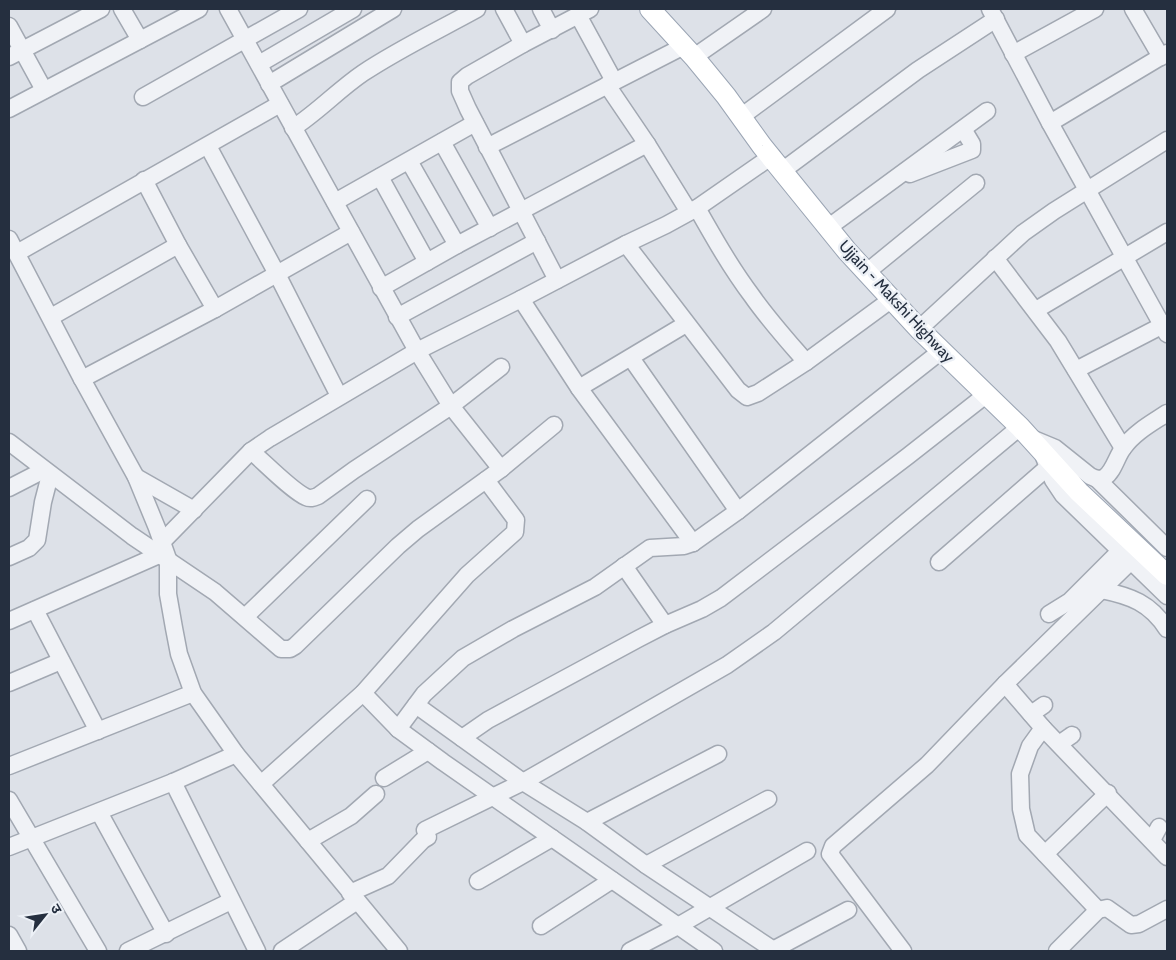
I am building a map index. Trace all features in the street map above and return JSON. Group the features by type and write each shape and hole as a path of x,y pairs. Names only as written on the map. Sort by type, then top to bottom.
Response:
{"main road":[{"name":"Ujjain - Makshi Highway","path":"650,9 689,52 742,116 762,146 847,251 919,329 1024,432 1045,460 1167,574"}],"street":[{"path":"15,53 101,9"},
{"path":"122,9 140,40"},
{"path":"9,109 199,9"},
{"path":"230,9 258,64 417,351 451,406 501,469"},
{"path":"143,96 299,9"},
{"path":"258,64 353,9"},
{"path":"269,84 393,9"},
{"path":"293,128 364,73 477,9"},
{"path":"504,9 523,44"},
{"path":"542,9 552,30"},
{"path":"487,147 610,83 689,52 763,9"},
{"path":"742,116 888,9"},
{"path":"1013,54 1095,9"},
{"path":"1050,122 1164,55 1132,9"},
{"path":"557,280 475,123 460,91 460,82 467,76 583,11 610,83 647,144 773,325 806,362"},
{"path":"9,622 163,552 194,510 251,451 339,396 417,351 693,210 777,163 918,70 993,14 1087,191 1166,327 1076,370"},
{"path":"9,26 15,53 44,90"},
{"path":"280,104 208,146 13,246 136,478 163,552 168,594 179,654 193,693 236,754 399,951"},
{"path":"829,227 987,111"},
{"path":"335,202 475,123"},
{"path":"892,182 972,150 972,144 963,129"},
{"path":"919,329 1023,234 1054,211 1167,140"},
{"path":"442,142 490,228"},
{"path":"381,288 457,245 647,144"},
{"path":"208,146 277,274 339,396"},
{"path":"409,161 457,245"},
{"path":"380,177 427,262"},
{"path":"144,180 178,245 215,309"},
{"path":"867,272 976,183"},
{"path":"82,379 215,309 351,232"},
{"path":"1036,310 1167,232"},
{"path":"398,317 537,241"},
{"path":"626,244 686,324 738,390 746,397 758,393 806,362 892,299"},
{"path":"51,317 178,245"},
{"path":"995,258 1036,310 1076,370 1123,448"},
{"path":"521,299 579,388 693,543"},
{"path":"579,388 686,324"},
{"path":"398,728 445,673 463,658 513,629 595,587 650,548 684,546 693,543 738,511 941,350"},
{"path":"631,358 738,511"},
{"path":"251,451 297,491 312,498 318,496 451,406 501,367"},
{"path":"462,738 488,720 665,625 702,609 721,598 987,394"},
{"path":"1097,479 1108,475 1123,448 1142,430 1167,413"},
{"path":"9,442 47,472 163,552 245,617 281,649 290,649 418,529 501,469 554,425"},
{"path":"282,951 353,897 388,876 423,840 426,834 523,782 727,665 766,637 1024,432 1055,448 1090,476 1097,479 1167,548"},
{"path":"939,562 1045,460 1053,480 1063,495 1167,596"},
{"path":"9,488 47,472"},
{"path":"9,558 29,548 37,540 47,472"},
{"path":"136,478 194,510"},
{"path":"261,784 363,693 466,575 515,532 516,520 486,480"},
{"path":"245,617 367,499"},
{"path":"902,951 830,854 832,846 927,765 1005,684 1101,590 1126,556"},
{"path":"1049,614 1070,601 1126,556"},
{"path":"624,566 665,625"},
{"path":"1101,590 1122,594 1147,606 1159,616 1167,629"},
{"path":"35,610 98,731"},
{"path":"9,683 61,661"},
{"path":"1005,684 1037,709 1043,728 1066,740 1108,793 1155,834 1167,857"},
{"path":"9,766 193,693"},
{"path":"363,693 398,728 428,751 714,951"},
{"path":"416,705 523,782 587,822 646,865 773,951 848,910"},
{"path":"1043,728 1030,746 1020,774 1021,809 1027,835 1046,854 1091,892 1098,910"},
{"path":"384,778 428,751"},
{"path":"9,846 99,812 236,754"},
{"path":"587,822 718,754"},
{"path":"173,782 231,901 258,951"},
{"path":"1046,854 1108,793"},
{"path":"308,841 351,816 376,794"},
{"path":"646,865 768,799"},
{"path":"9,800 98,951"},
{"path":"99,812 166,934"},
{"path":"478,881 552,838"},
{"path":"630,951 678,926 807,851"},
{"path":"541,926 612,880"},
{"path":"128,951 231,901"},
{"path":"1057,951 1098,910 1107,908 1131,925 1139,924 1167,909"},
{"path":"9,935 18,951"}]}
